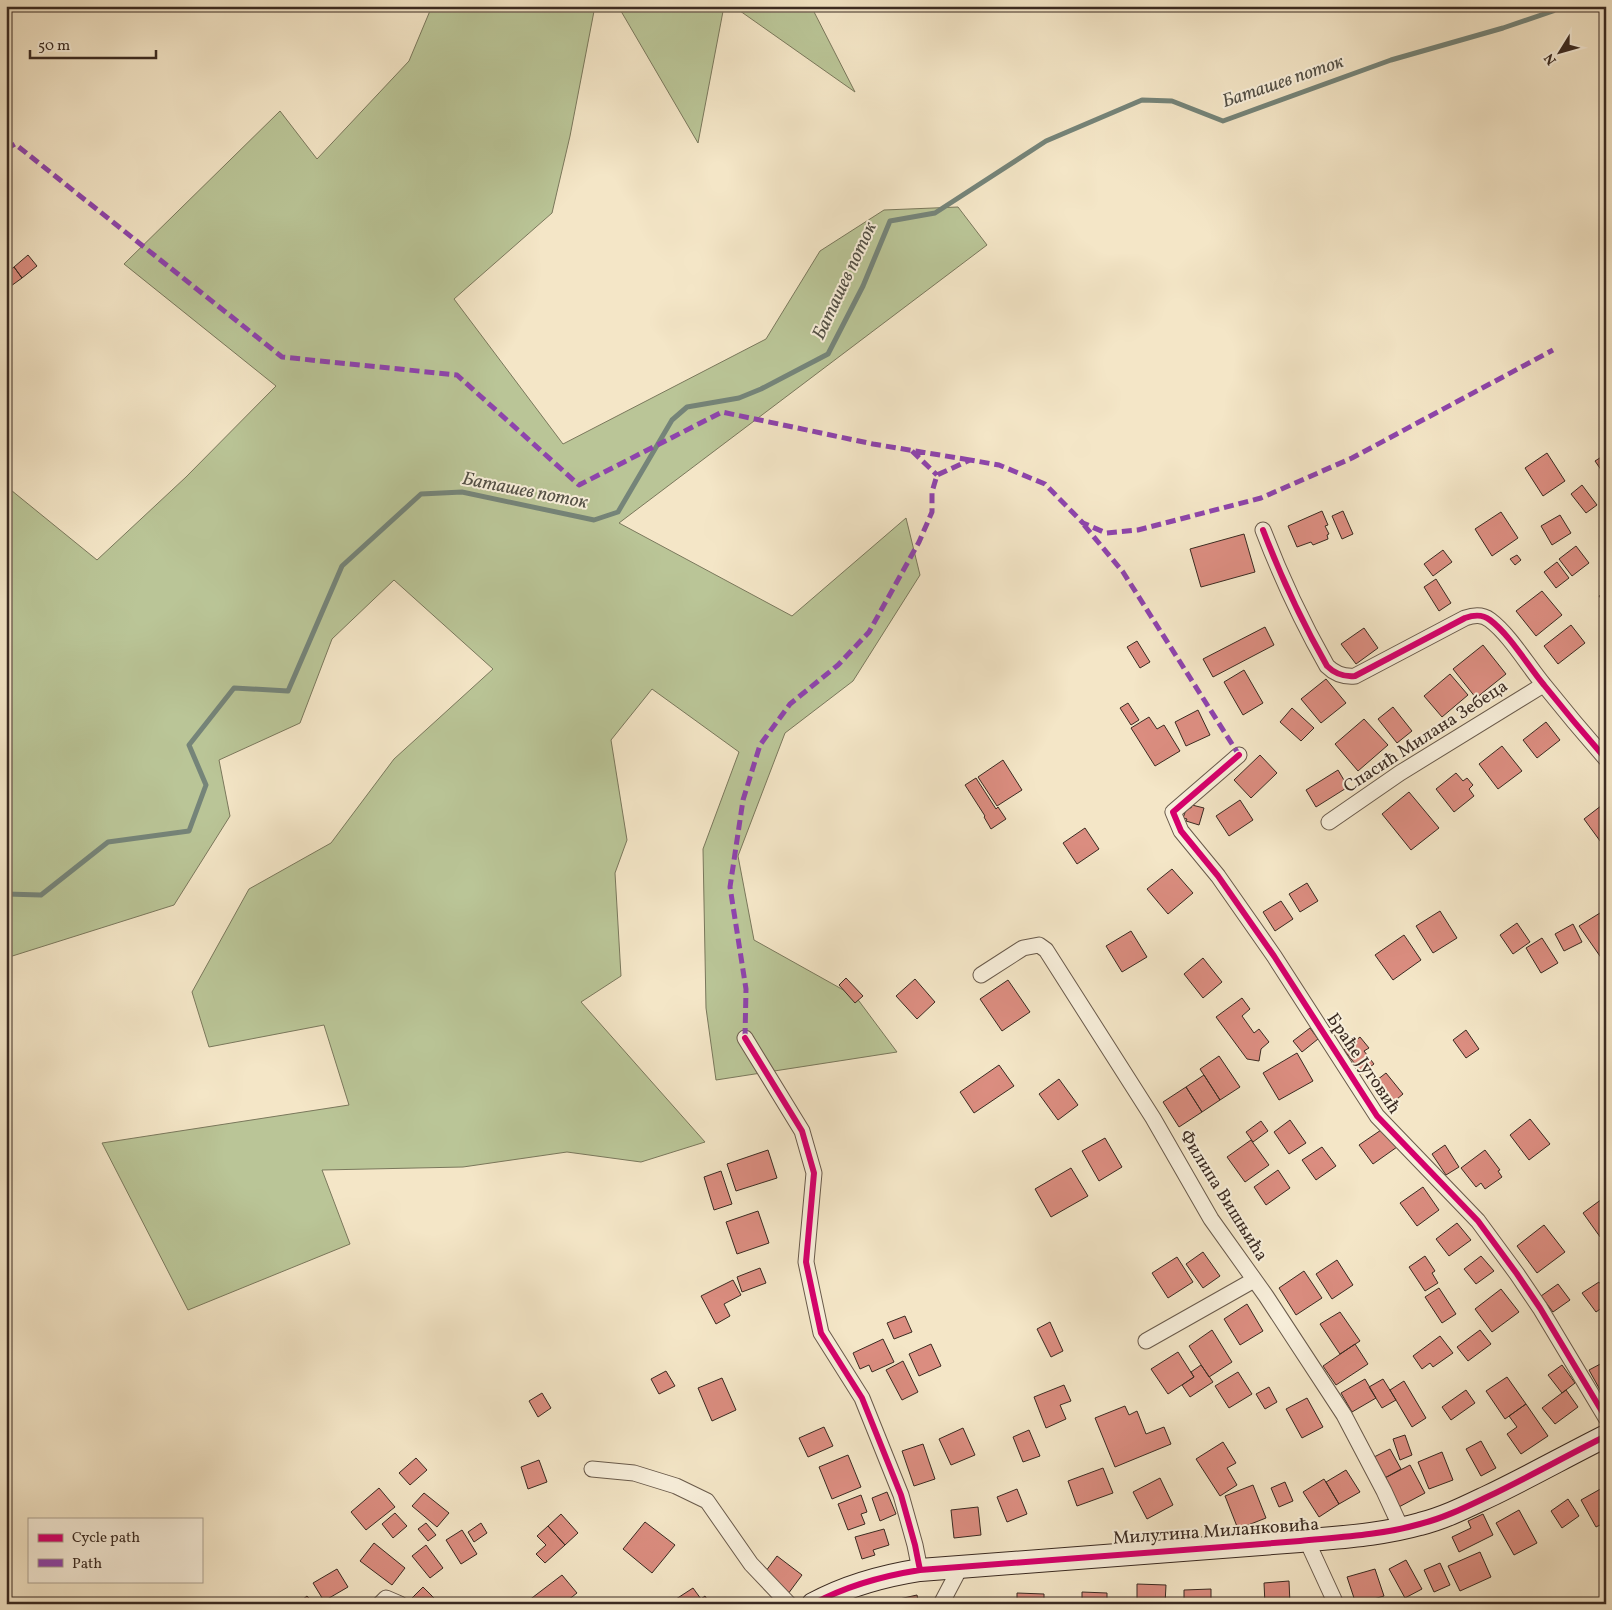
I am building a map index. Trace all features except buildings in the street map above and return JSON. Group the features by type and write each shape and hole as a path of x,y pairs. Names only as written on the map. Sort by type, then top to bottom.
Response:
{"street":[{"path":"1263,530 1296,610 1327,666 1336,674 1349,677 1355,676 1465,618 1472,615 1480,616 1490,620 1518,651 1543,685 1606,759"},
{"name":"Спасић Милана Зебеца","path":"1329,822 1400,772 1543,685"},
{"name":"Браће Југовић","path":"1239,755 1174,812 1181,831 1218,876 1274,956 1377,1116 1478,1221 1517,1274 1540,1308 1606,1418"},
{"name":"Филипа Вишњића","path":"981,975 1023,948 1039,945 1046,950 1152,1118 1211,1219 1344,1414 1401,1528"},
{"path":"745,1038 802,1131 814,1173 806,1262 821,1333 862,1398 901,1495 920,1570"},
{"path":"1146,1341 1254,1280"},
{"name":"Милутина Миланковића","path":"813,1604 856,1585 920,1570 1369,1535 1437,1519 1466,1507 1606,1436"},
{"path":"592,1469 634,1473 676,1486 707,1501 751,1564 789,1604"},
{"path":"1307,1540 1336,1604"},
{"path":"941,1604 961,1566"},
{"path":"380,1604 386,1598 400,1604"}],"green space":[{"path":"432,6 595,6 570,136 552,213 454,299 563,444 766,339 820,251 884,210 958,207 987,245 619,523 792,616 906,518 920,575 853,681 785,733 738,856 754,940 856,997 897,1052 716,1080 706,1008 703,849 739,752 652,689 611,740 627,840 615,873 621,976 581,1002 705,1142 641,1162 567,1152 463,1167 322,1170 350,1244 188,1310 102,1143 349,1105 324,1025 209,1047 192,992 249,889 331,843 394,759 493,669 394,580 332,639 300,723 219,760 230,816 174,905 6,958 6,486 97,560 186,477 276,386 124,264 280,111 317,159 409,61"},
{"path":"618,6 724,6 698,143"},
{"path":"733,6 811,6 855,92"}],"waterway":[{"name":"Баташев поток","path":"6,894 41,895 108,842 189,831 206,785 189,745 234,688 288,691 342,566 421,494 462,492 594,520 618,512 672,420 687,407 739,398 761,389 828,354 863,286 890,221 935,213 1046,141 1142,100 1172,101 1223,121 1391,60 1503,28 1553,11 1560,6"}],"marked path":[{"path":"6,149 15,144 282,357 457,375 579,485 722,412 873,444 970,460"},
{"path":"745,1038 746,989 730,887 743,800 760,745 790,704 838,665 869,632 919,542 932,512 932,492 937,475 970,460 999,465 1045,484 1083,523 1106,533 1138,530 1261,498 1352,458 1553,350"},
{"path":"912,451 937,475"},
{"path":"1084,525 1123,572 1239,755"}],"cycle path":[{"path":"1263,530 1301,616 1327,666 1333,671 1347,676 1355,676 1465,618 1481,616 1490,620 1512,642 1538,677 1606,759"},
{"path":"1239,755 1173,812 1181,831 1218,876 1274,956 1377,1116 1478,1221 1517,1274 1540,1308 1606,1418"},
{"path":"745,1038 802,1131 814,1173 806,1262 821,1333 862,1398 901,1495 920,1570"},
{"path":"813,1604 865,1582 920,1570 1300,1541 1391,1531 1429,1522 1463,1508 1606,1436"}]}
